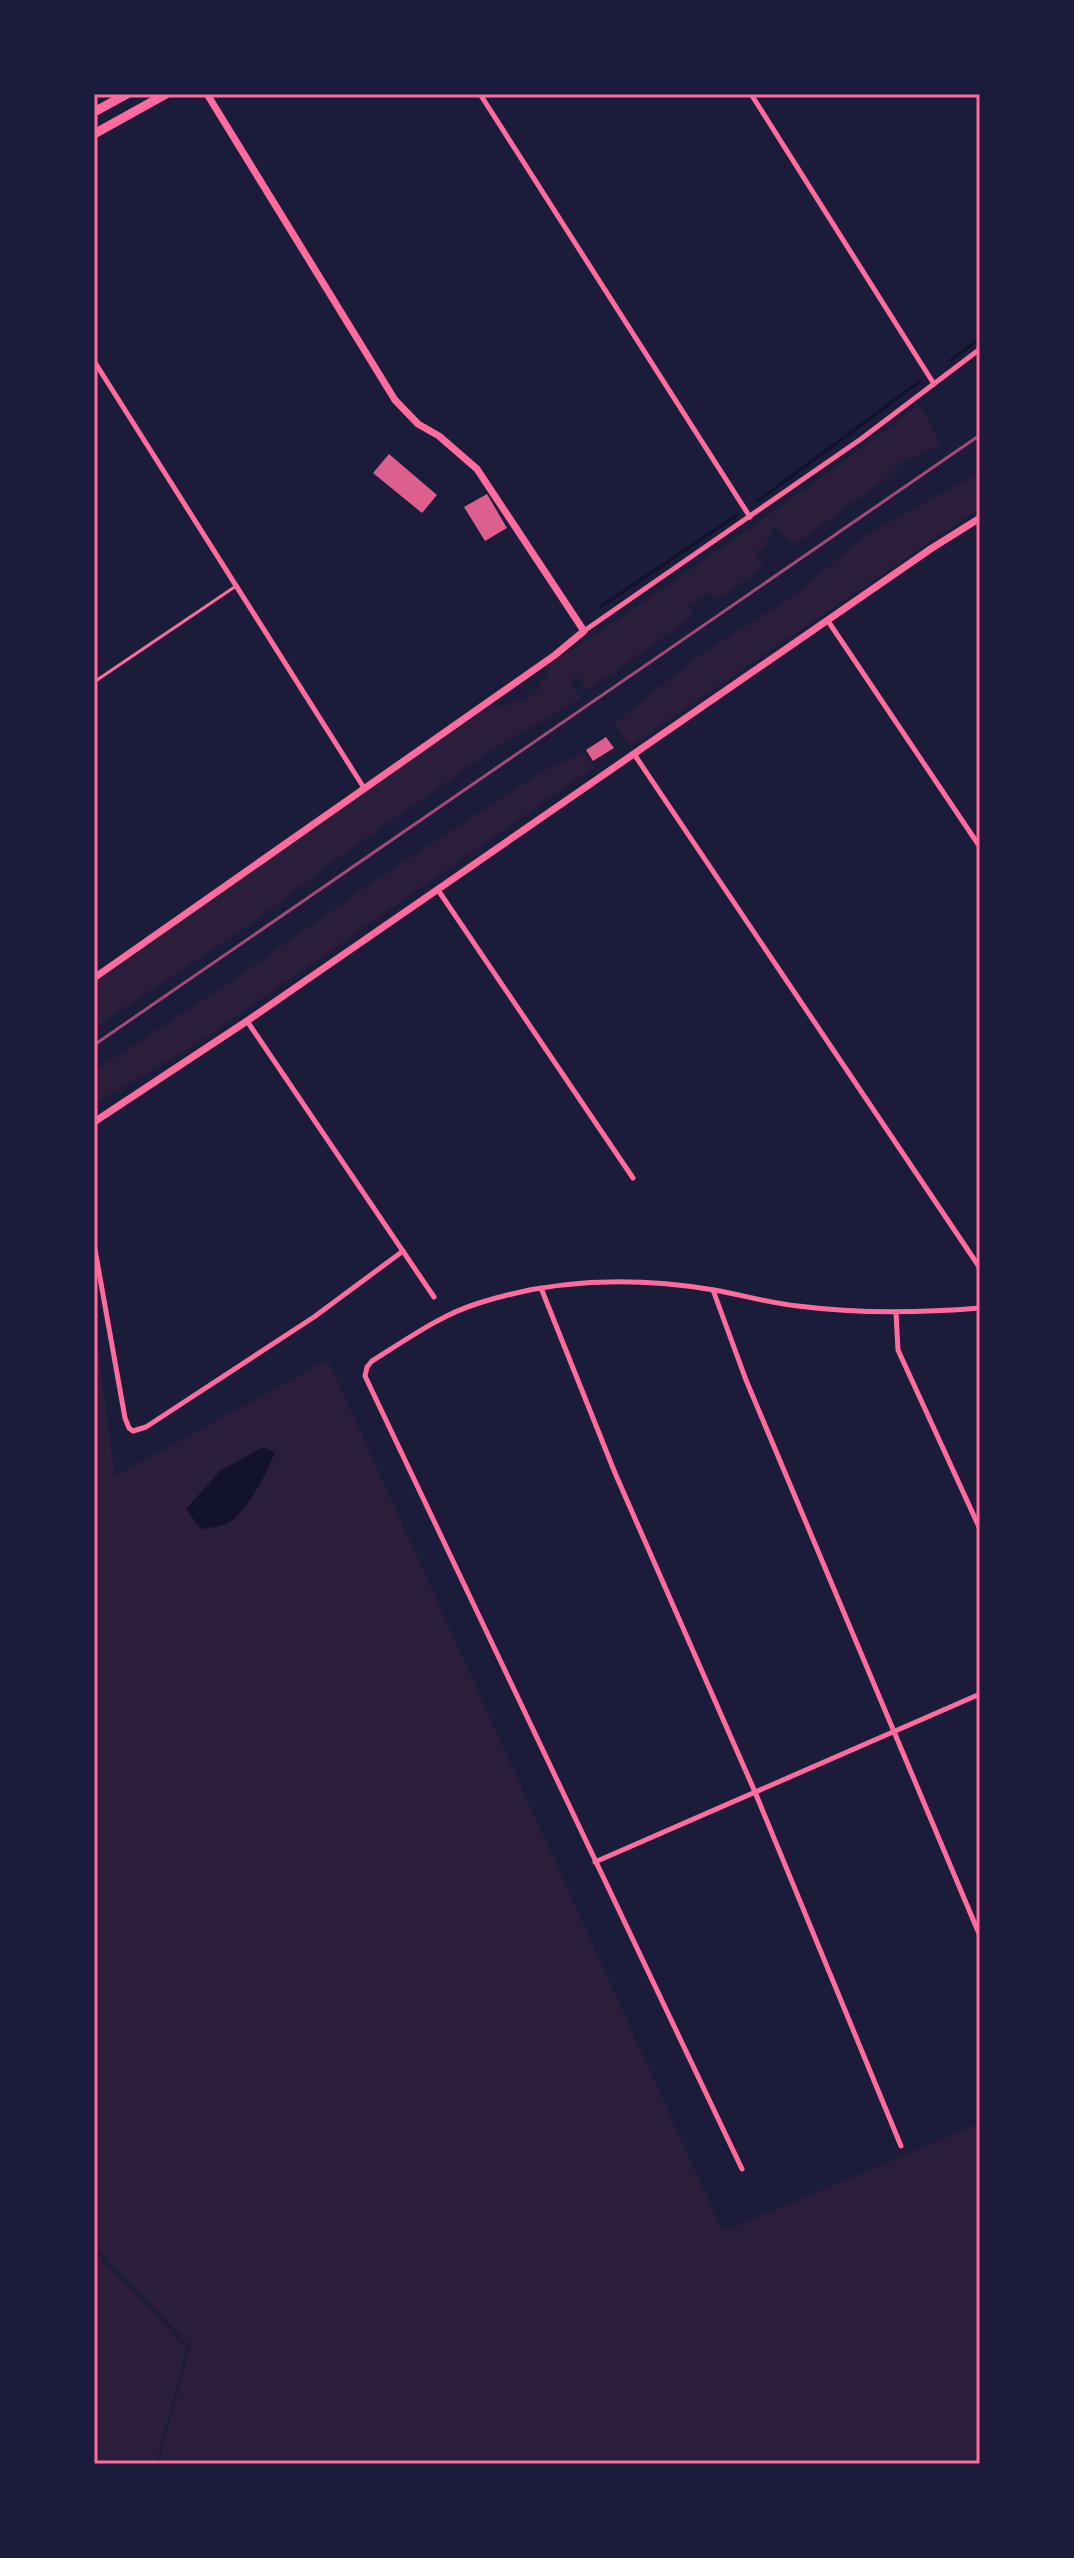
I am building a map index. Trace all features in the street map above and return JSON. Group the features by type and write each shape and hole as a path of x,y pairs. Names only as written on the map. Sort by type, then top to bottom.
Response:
{"main road":[{"path":"94,111 127,94"},
{"path":"94,135 166,94"}],"street":[{"path":"207,94 395,400 418,424 439,436 477,469 584,631"},
{"path":"480,94 750,517"},
{"path":"751,94 934,384"},
{"path":"94,978 861,439 980,349"},
{"path":"94,361 364,788"},
{"path":"94,1122 247,1021 932,548 980,518"},
{"path":"828,621 980,847"},
{"path":"634,754 980,1268"},
{"path":"438,890 633,1178"},
{"path":"247,1021 434,1297"},
{"path":"94,1244 125,1418 133,1431 146,1427 314,1317 403,1251"},
{"path":"742,2169 365,1376 367,1367 446,1316 479,1303 541,1288 607,1281 660,1283 840,1311 896,1313 980,1308"},
{"path":"541,1288 615,1473 755,1792 901,2146"},
{"path":"713,1290 746,1380 980,1936"},
{"path":"896,1313 898,1350 980,1529"},
{"path":"595,1862 980,1694"}],"lane":[{"path":"94,682 236,586"}],"shaded area":[{"path":"917,406 924,410 940,445 901,463 883,481 795,544 773,527 765,546 755,553 764,567 716,600 709,592 687,606 693,616 587,691 577,676 570,682 581,698 497,747 346,852 248,926 94,1028 94,983 406,762 491,706 504,707 516,698 524,701 542,687 539,683 548,675 546,665 694,567"},
{"path":"980,472 980,508 630,746 614,724 694,659 800,591 864,536"},
{"path":"584,753 594,767 201,1041 94,1104 94,1071 541,772"},
{"path":"94,1316 115,1476 328,1360 723,2232 980,2123 980,2464 158,2464 190,2346 94,2246"},
{"path":"263,1447 275,1452 248,1503 226,1524 201,1529 186,1509 220,1471"},
{"path":"94,2250 187,2348 156,2464 97,2464 94,2452"}],"building":[{"path":"389,454 437,495 422,513 373,473"},
{"path":"487,494 507,528 485,541 464,507"},
{"path":"606,737 614,748 593,761 586,750"}],"waterway":[{"path":"951,360 980,338"},
{"path":"758,501 920,381"},
{"path":"599,608 737,515"}],"railway":[{"path":"94,1045 980,435"}]}
